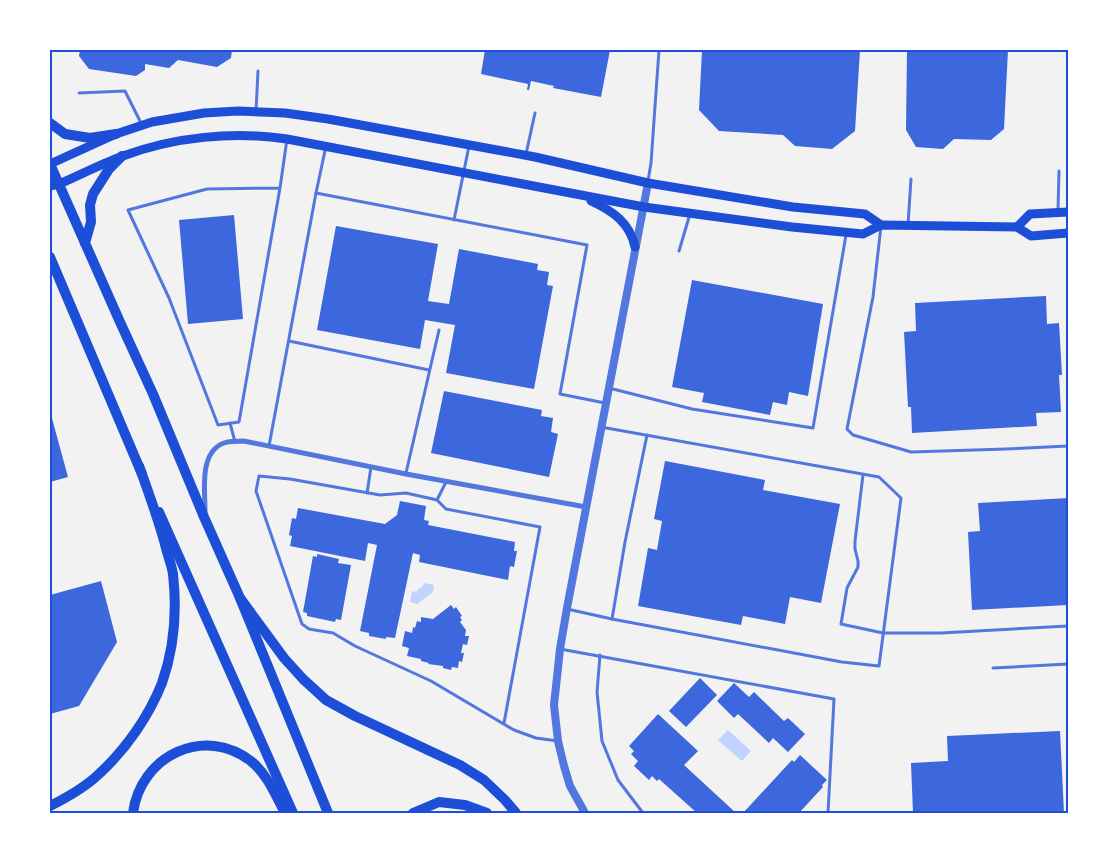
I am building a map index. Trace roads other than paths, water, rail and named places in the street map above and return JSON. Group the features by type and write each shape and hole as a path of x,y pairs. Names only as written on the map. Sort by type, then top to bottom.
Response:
{"highway":[{"path":"50,124 65,134 90,138 116,134"},
{"path":"85,244 91,222 90,205 92,194 109,169 122,156"},
{"path":"50,164 54,185 85,244 153,394 240,598 328,813"},
{"path":"50,257 139,466 293,813"},
{"path":"50,806 71,795 100,774 126,746 146,715 162,682 171,648 174,610 172,572 164,538 139,466"},
{"path":"240,598 284,658 326,700 355,716 460,765 484,780 516,813"},
{"path":"133,813 135,800 147,775 166,758 184,748 207,744 232,750 251,761 262,773 285,813"},
{"path":"413,813 439,802 465,805 487,813"}],"main road":[{"path":"50,164 116,134 152,122 204,113 238,111 285,113 469,145 648,183 793,207 865,214 881,225"},
{"path":"54,185 122,156 159,145 207,137 238,136 287,139 644,207 792,227 863,234 881,225 1017,227 1031,236 1068,233"},
{"path":"580,195 605,207 624,222 633,236 636,247"},
{"path":"1017,227 1030,214 1068,212"}],"street":[{"path":"585,813 570,786 564,766 558,741 554,705 560,648 567,608 648,183"},
{"path":"204,517 206,466 212,451 224,443 244,441 446,482 586,507"}],"lane":[{"path":"648,183 659,50"},
{"path":"256,112 258,71"},
{"path":"79,93 125,91 142,126"},
{"path":"526,156 535,113"},
{"path":"280,188 207,189 128,210 170,298 218,425 239,422 280,188 287,139"},
{"path":"454,220 469,145"},
{"path":"269,446 326,146"},
{"path":"1058,212 1059,171"},
{"path":"908,226 911,179"},
{"path":"316,193 587,246 560,394 605,403"},
{"path":"679,250 690,214"},
{"path":"881,225 873,296 847,429 853,435 911,452 1006,450 1068,446"},
{"path":"608,388 692,409 813,428 847,233"},
{"path":"406,474 438,330"},
{"path":"289,341 429,370"},
{"path":"230,423 234,442"},
{"path":"567,608 612,619 842,662 879,666 901,498 879,477 601,427"},
{"path":"612,619 625,542 647,435"},
{"path":"367,493 371,467"},
{"path":"864,475 855,540 858,567 847,588 840,624 883,633 941,634 1068,626"},
{"path":"504,724 540,527 446,509 437,500 406,493 380,495 259,476 256,491 302,624 309,629 333,633 355,646 431,681 514,730 536,738 558,741"},
{"path":"437,500 446,482"},
{"path":"560,648 834,700 828,813"},
{"path":"600,656 597,692 602,741 618,780 643,813"},
{"path":"993,668 1068,664"}],"water":[{"path":"424,583 434,585 433,592 417,604 410,602 412,591 415,592"},
{"path":"728,730 751,751 742,761 718,740"}]}
